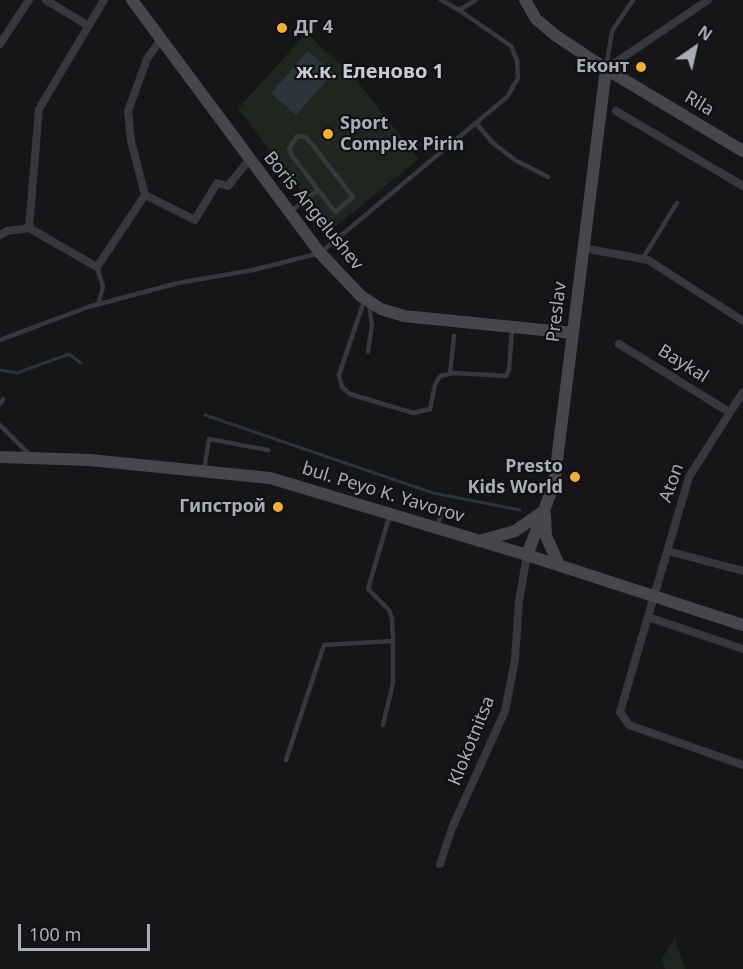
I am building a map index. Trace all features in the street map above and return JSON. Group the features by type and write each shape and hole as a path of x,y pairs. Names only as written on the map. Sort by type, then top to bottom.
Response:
{"street":[{"path":"0,45 29,0"},
{"path":"46,0 87,25"},
{"path":"28,228 39,109 104,0"},
{"name":"Boris Angelushev","path":"132,0 320,253 367,299 381,309 404,316 573,333"},
{"name":"Rila","path":"525,0 541,25 606,69 743,151"},
{"path":"606,69 708,0"},
{"path":"0,235 7,231 28,228 97,267 145,195 131,141 128,111 143,67 161,39"},
{"name":"Preslav","path":"527,555 554,484 606,69"},
{"path":"616,111 743,186"},
{"path":"145,195 195,220 217,183 228,186 249,160"},
{"path":"583,248 643,258 743,321"},
{"name":"Baykal","path":"619,344 729,412"},
{"name":"Aton","path":"743,392 689,477 620,707 621,716 629,725 743,765"},
{"name":"bul. Peyo K. Yavorov","path":"0,457 32,457 204,470 270,478 527,555 743,625"},
{"path":"478,541 515,531 545,511"},
{"path":"545,511 546,536 559,565"},
{"path":"668,551 743,571"},
{"name":"Klokotnitsa","path":"440,864 452,828 505,711 515,660 519,601 527,555"},
{"path":"648,617 743,649"}],"lane":[{"path":"0,340 98,304 178,283 253,270 320,253 507,97 518,78 517,60 511,46 501,37 441,0"},
{"path":"459,10 476,0"},
{"path":"606,69 612,31 633,0"},
{"path":"476,123 493,143 514,160 548,177"},
{"path":"297,136 305,137 311,143 353,197 336,212 318,190 289,149 297,136"},
{"path":"291,212 318,190"},
{"path":"643,258 677,203"},
{"path":"97,267 102,287 98,304"},
{"path":"367,299 372,325 368,351"},
{"path":"367,299 339,375 342,387 350,394 413,413 423,412 430,408 435,385 440,376 450,374 506,376 509,370 512,326"},
{"path":"450,374 454,336"},
{"path":"0,425 32,457"},
{"path":"204,470 209,439 268,450"},
{"path":"436,528 444,507"},
{"path":"383,725 393,683 392,618 389,610 368,589 390,514"},
{"path":"286,760 324,645 393,642"}],"shaded area":[{"name":"Sport Complex Pirin","path":"306,33 352,75 419,159 331,230 238,109"},
{"path":"308,51 333,73 296,115 271,93"},
{"path":"675,939 685,969 665,969 662,958"}],"waterway":[{"path":"0,370 17,373 69,354 81,363"},
{"path":"205,415 433,493 520,510"}],"place":[{"name":"ДГ 4","path":"282,28"},
{"name":"Еконт","path":"641,67"},
{"name":"Sport Complex Pirin","path":"328,134"},
{"name":"Presto Kids World","path":"575,477"},
{"name":"Гипстрой","path":"278,507"}],"district":[{"name":"ж.к. Еленово 1","path":"370,72"}]}
